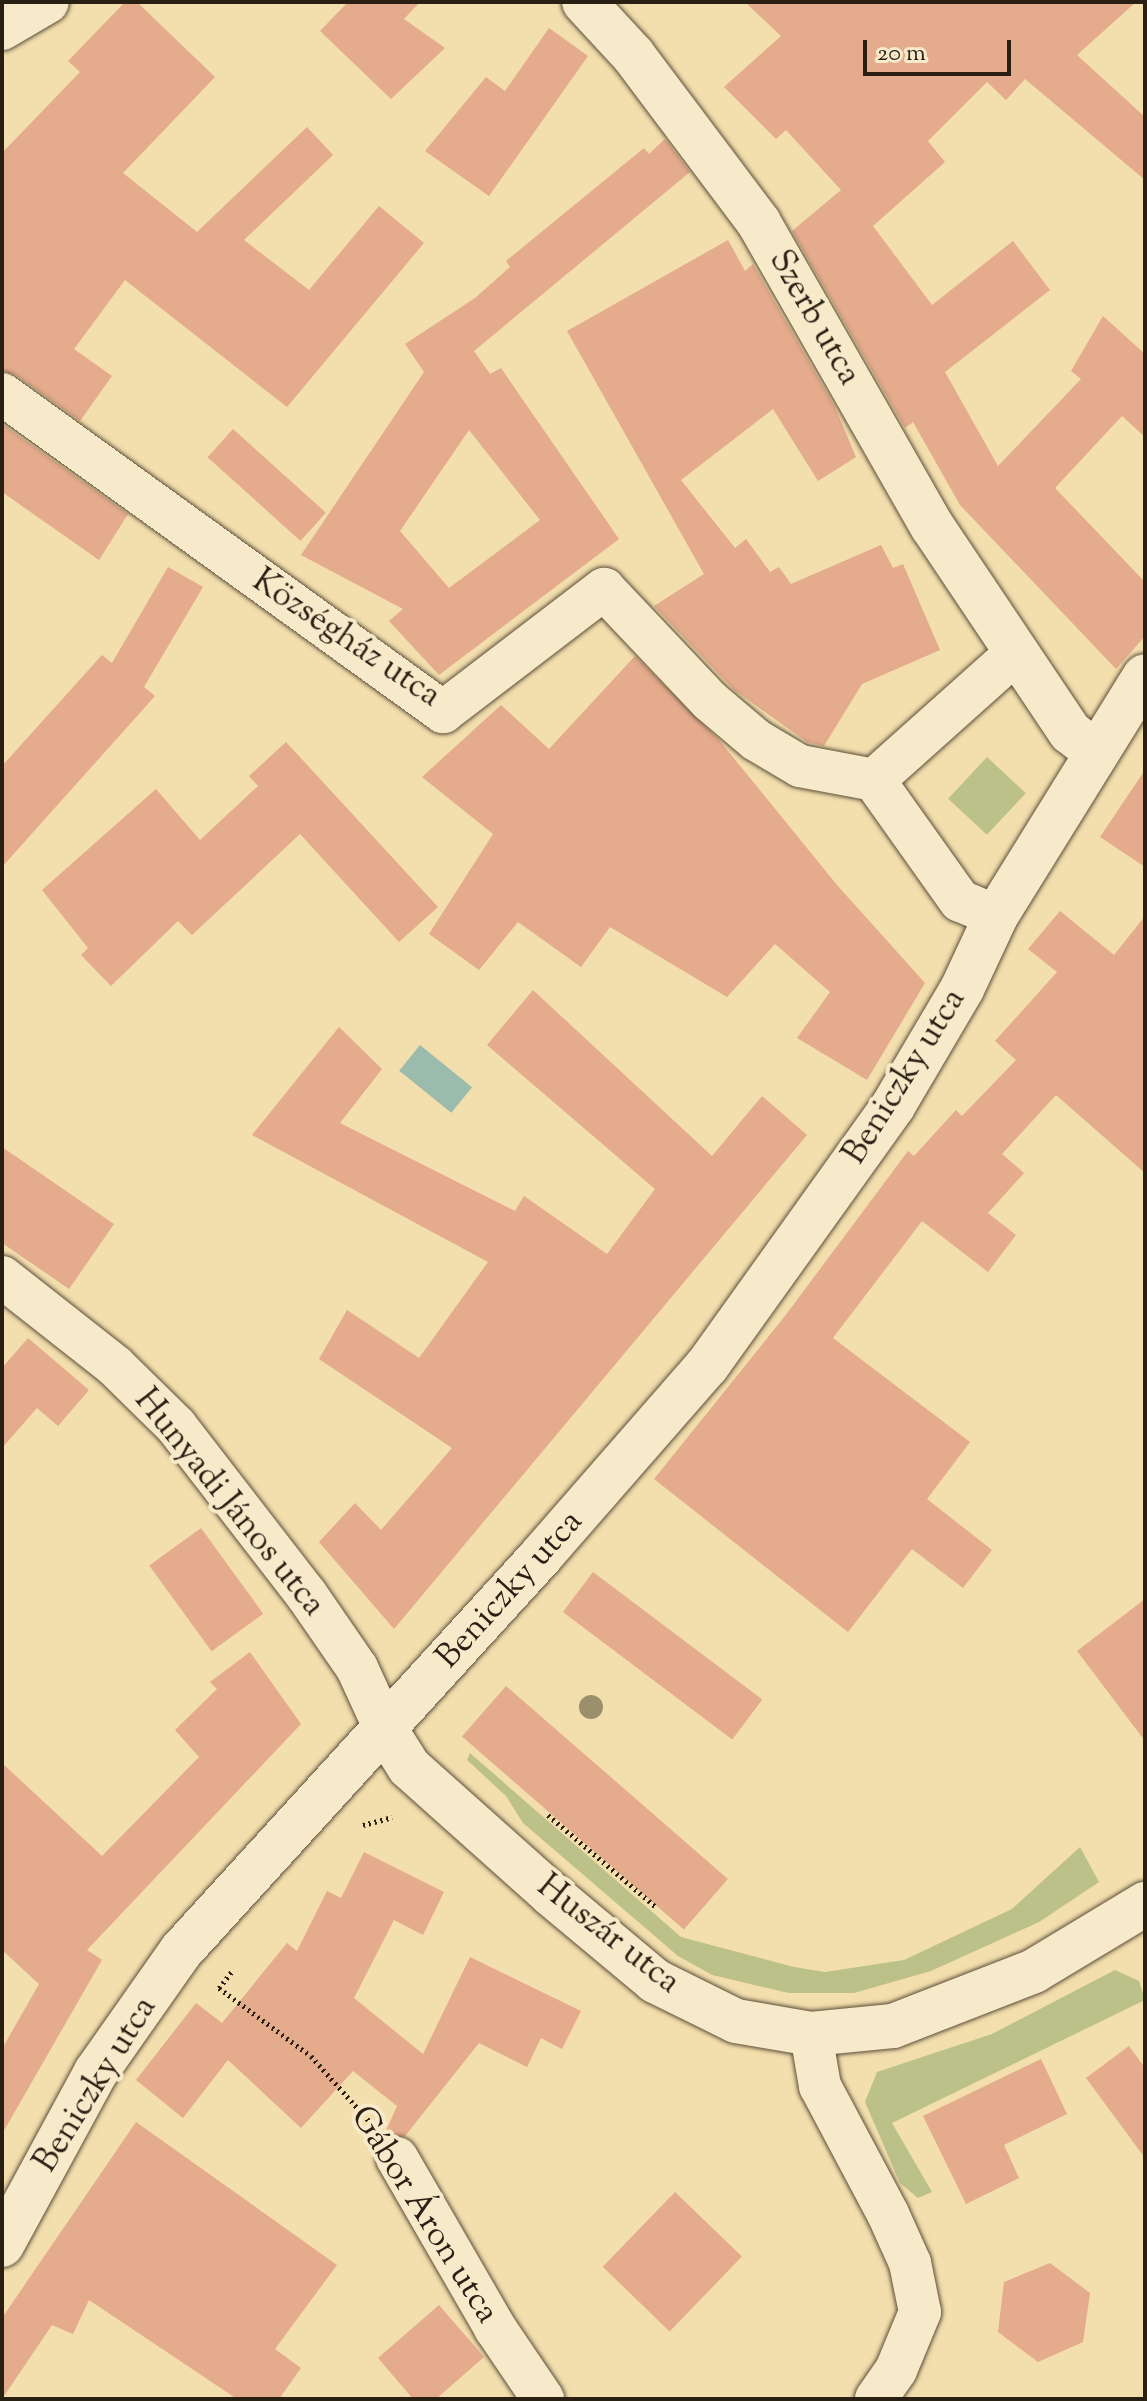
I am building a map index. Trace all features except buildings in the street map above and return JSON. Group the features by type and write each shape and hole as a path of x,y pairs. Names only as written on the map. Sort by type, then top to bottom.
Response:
{"main road":[{"name":"Szerb utca","path":"584,2 633,55 759,223 932,526 1070,732 1097,753"},
{"name":"Beniczky utca","path":"2,2245 96,2072 181,1951 385,1729 707,1366 893,1106 962,989 996,916 1145,676"},
{"name":"Huszár utca","path":"385,1729 426,1784 655,1981 736,2021 811,2034 893,2026 965,2002 1034,1971 1145,1904"}],"street":[{"path":"3,27 48,2"},
{"name":"Községház utca","path":"2,394 443,712 604,589 710,701 756,740 800,766 874,780"},
{"path":"996,916 960,901 874,780 1016,653"},
{"name":"Hunyadi János utca","path":"2,1277 115,1366 176,1426 306,1594 357,1668 385,1729"},
{"path":"811,2034 820,2086 888,2214 910,2263 920,2312 896,2370 876,2399"},
{"name":"Gábor Áron utca","path":"397,2158 495,2328 543,2399"}],"path":[{"path":"548,1815 656,1907"},
{"name":"Gábor Áron utca","path":"181,1951 219,1988 311,2056 397,2158"}],"green space":[{"path":"987,757 1026,793 987,835 948,799"},
{"path":"470,1753 681,1937 794,1967 825,1972 904,1960 1012,1909 1080,1847 1099,1882 1039,1922 931,1971 854,1993 789,1993 712,1975 678,1956 523,1823 506,1796 467,1760"},
{"path":"1115,1970 1139,1981 1145,2000 892,2123 932,2192 918,2198 900,2183 865,2102 877,2072 992,2034"}],"shaded area":[{"path":"420,1045 472,1087 451,1113 399,1071"}]}
